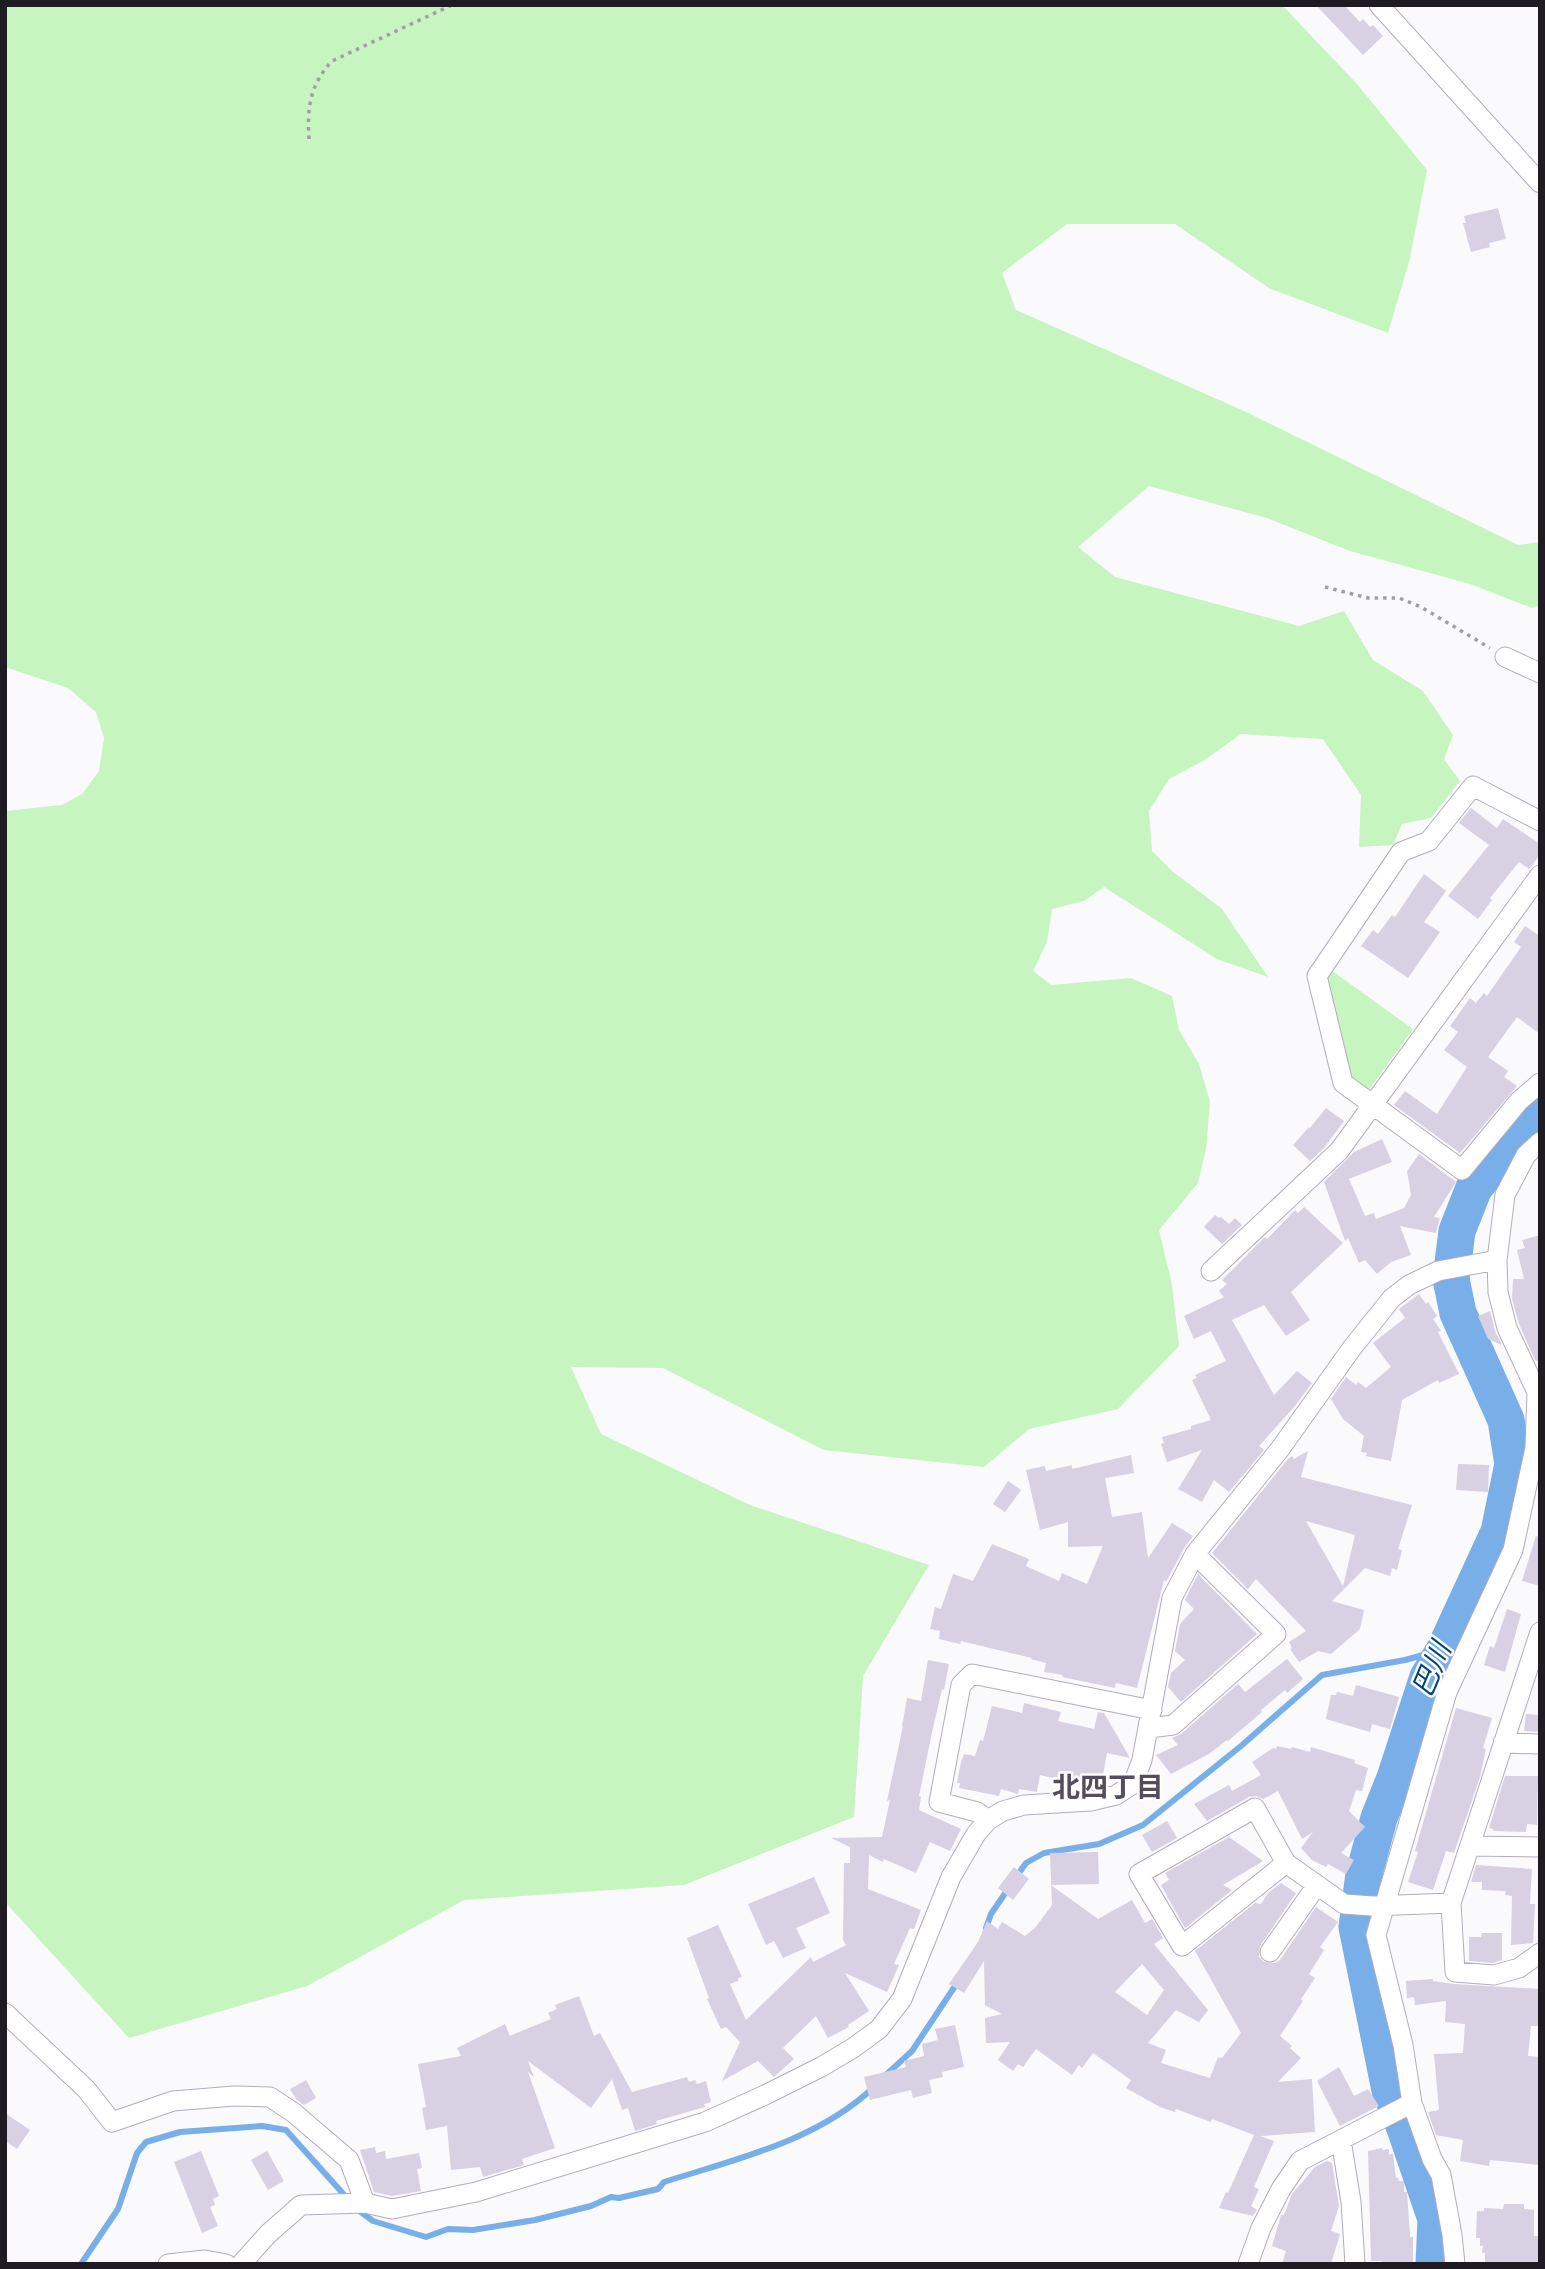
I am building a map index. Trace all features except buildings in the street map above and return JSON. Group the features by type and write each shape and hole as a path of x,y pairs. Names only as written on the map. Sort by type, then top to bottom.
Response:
{"street":[{"path":"1379,5 1540,183"},
{"path":"1505,657 1540,673"},
{"path":"1540,821 1473,786 1429,841 1401,852 1317,976 1343,1083 1462,1170 1519,1101 1540,1083"},
{"path":"1211,1271 1339,1151 1540,875"},
{"path":"1455,2264 1441,2175 1408,2105 1403,2045 1376,1935 1378,1905 1447,1692 1513,1550 1535,1448 1537,1392 1507,1328 1498,1292 1497,1260 1505,1195 1526,1155 1540,1142"},
{"path":"241,2264 268,2234 301,2205 365,2203 391,2209 476,2192 705,2122 765,2095 853,2048 879,2029 902,1999 951,1877 976,1833 988,1820 1003,1811 1024,1805 1091,1801 1116,1795 1133,1784 1142,1760 1172,1598 1195,1554 1280,1449 1352,1348 1392,1298 1409,1285 1438,1271 1497,1260"},
{"path":"988,1820 977,1812 939,1802 961,1685 972,1674 1173,1725 1276,1634 1195,1554"},
{"path":"1538,1639 1451,1903 1455,1972 1494,1975 1519,1968 1540,1953"},
{"path":"1503,1743 1540,1744"},
{"path":"1286,1863 1182,1945 1139,1874 1255,1808 1286,1863 1344,1904 1451,1903"},
{"path":"1470,1846 1540,1847"},
{"path":"1269,1952 1317,1885"},
{"path":"5,2013 86,2089 112,2122 173,2101 234,2096 270,2097 294,2113 349,2160 365,2203"},
{"path":"1248,2264 1261,2228 1281,2189 1300,2161 1408,2105"},
{"path":"1340,2140 1350,2202 1355,2264"},
{"path":"169,2264 205,2260 226,2264"}],"path":[{"path":"309,139 308,117 313,89 319,75 332,61 452,5"},
{"path":"1325,587 1368,598 1399,598 1421,607 1505,657"}],"green space":[{"path":"5,5 1282,5 1357,84 1427,170 1410,258 1388,333 1269,288 1175,224 1067,224 1002,273 1016,310 1244,411 1518,545 1540,542 1540,605 1532,608 1470,584 1350,551 1267,518 1149,486 1078,547 1115,577 1299,626 1344,611 1373,660 1423,691 1453,735 1444,759 1460,781 1431,818 1402,824 1393,845 1359,847 1361,795 1323,739 1241,734 1203,761 1169,779 1149,811 1152,851 1172,871 1222,909 1268,977 1217,959 1104,887 1084,901 1052,909 1047,942 1033,971 1051,985 1131,978 1172,996 1179,1030 1199,1064 1210,1102 1206,1149 1198,1183 1159,1230 1172,1285 1179,1346 1118,1409 1029,1429 984,1467 824,1450 663,1368 571,1367 601,1434 750,1505 929,1565 863,1676 854,1817 684,1885 464,1900 307,1986 129,2038 5,1902 5,811 62,805 82,794 99,771 104,738 96,712 68,688 5,667"},
{"path":"1331,970 1413,1029 1368,1091 1352,1079 1325,980"}],"waterway":[{"name":"巴川","path":"1434,2264 1436,2219 1390,2090 1357,1927 1364,1874 1379,1818 1428,1677 1445,1649 1499,1532 1513,1464 1506,1420 1458,1313 1451,1279 1457,1231 1474,1188 1540,1108"},
{"path":"1016,1877 1026,1863 1044,1853 1099,1844 1143,1825 1241,1746 1322,1675 1405,1660 1445,1649"},
{"path":"986,1928 991,1914 1008,1889"},
{"path":"887,2074 912,2051 959,1980"},
{"path":"357,2209 373,2221 426,2237 448,2229 473,2230 535,2220 591,2206 611,2197 619,2198 658,2189 664,2182 775,2146 827,2121 852,2106 874,2087"},
{"path":"81,2264 118,2209 137,2153 146,2142 180,2132 262,2126 286,2130 347,2198"}],"district":[{"name":"北四丁目","path":"1108,1789"}]}
